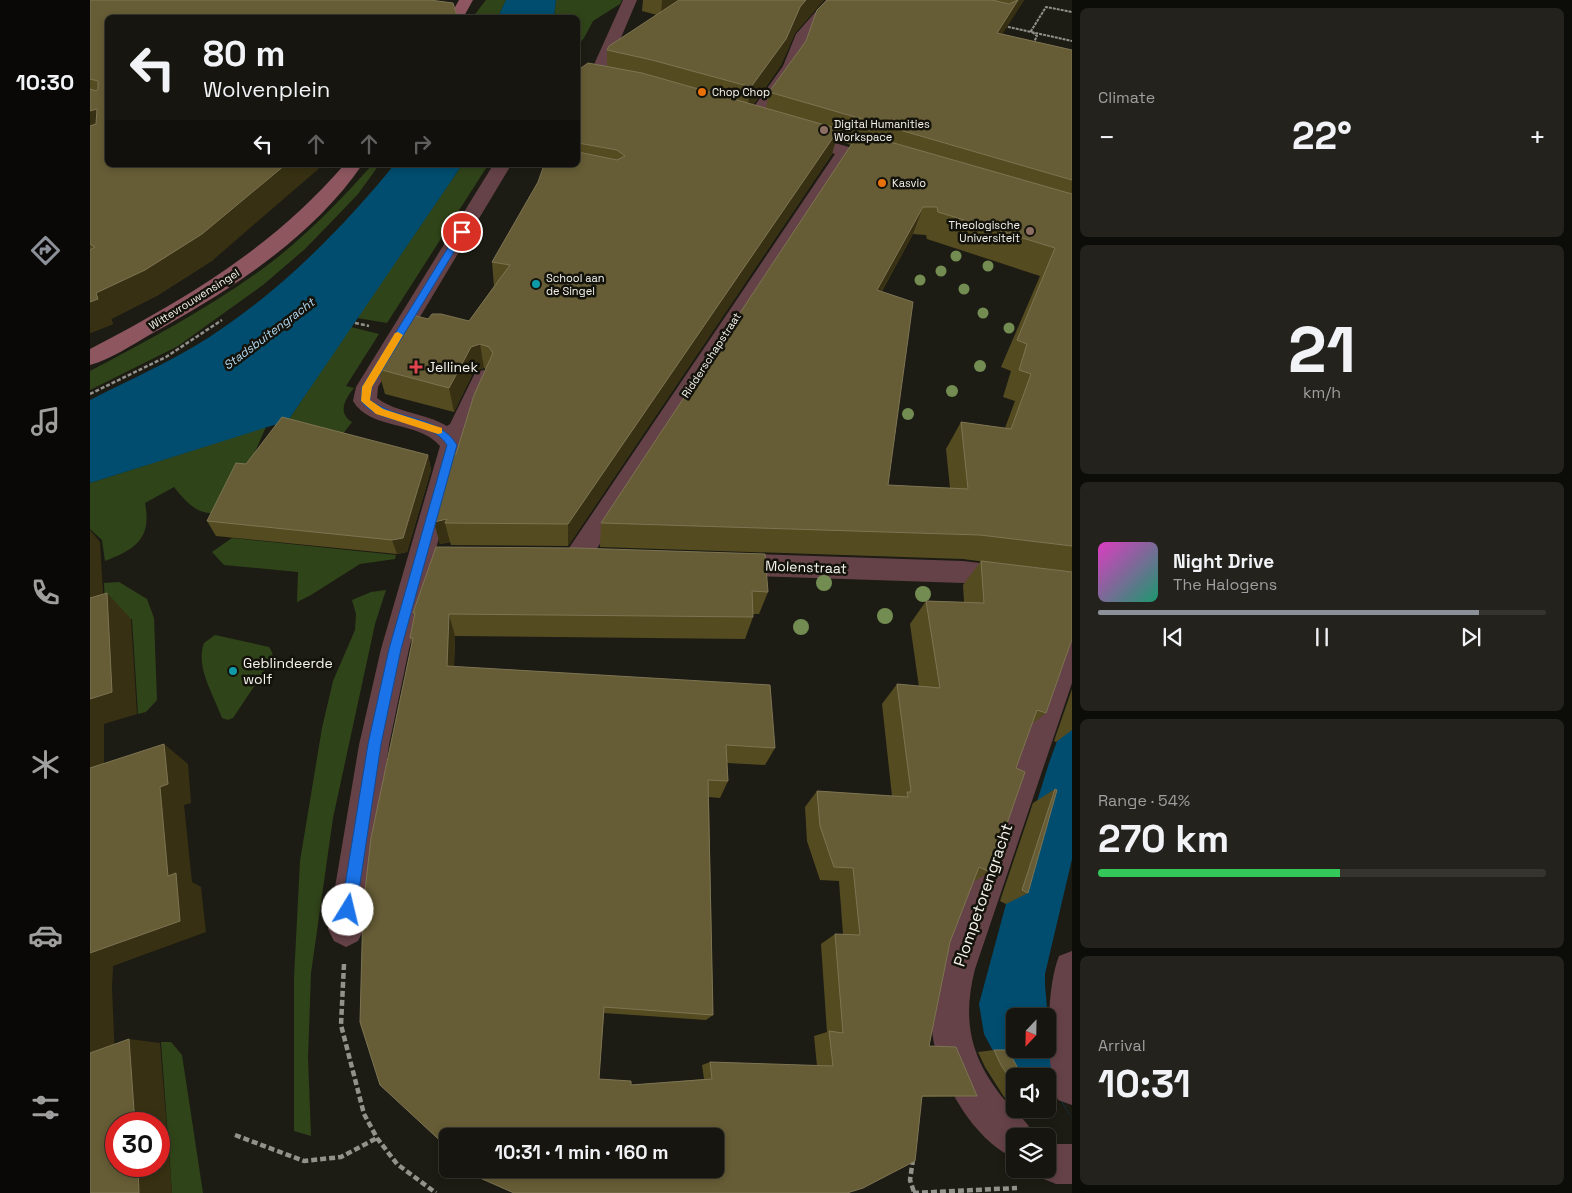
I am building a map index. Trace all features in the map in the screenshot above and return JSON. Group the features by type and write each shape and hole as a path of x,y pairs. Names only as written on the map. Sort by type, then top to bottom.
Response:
{"street":[{"path":"458,15 466,0"},
{"path":"594,80 630,0"},
{"path":"751,122 791,66 803,34 834,0"},
{"path":"619,26 639,26"},
{"path":"733,117 895,167"},
{"name":"Ridderschapstraat","path":"576,559 845,152"},
{"name":"Wittevrouwensingel","path":"90,358 163,320 226,281 316,206 351,167"},
{"path":"346,929 374,744 395,649 452,445 446,436 435,428 379,412 366,401 367,387 501,167"},
{"path":"446,436 459,430 483,378"},
{"path":"420,558 449,558"},
{"path":"547,559 606,560"},
{"name":"Molenstraat","path":"704,563 963,572 1072,585"},
{"name":"Plompetorengracht","path":"1006,1129 991,1114 967,1077 951,1032 951,1001 957,969 1072,641"},
{"path":"1072,968 1067,1004 1072,1086"}],"path":[{"path":"1033,44 1037,36 1031,31 1046,7 1072,12"},
{"path":"1000,25 1072,41"},
{"path":"355,323 361,324"},
{"path":"346,929 341,1025 364,1114 377,1138 397,1164 436,1193"},
{"path":"235,1135 304,1161 341,1157 377,1138"},
{"path":"914,1152 910,1180 913,1193 1006,1176"}],"green space":[{"path":"486,0 506,0 499,15 474,15"},
{"path":"556,0 622,0 620,4 593,21 580,43 580,15 554,15"},
{"path":"370,167 378,167 358,194 305,249 263,285 178,346 90,390 90,371 156,336 241,284 291,247"},
{"path":"461,167 487,167 387,323 357,318"},
{"path":"351,327 379,334 346,386 354,388 345,401 344,406 347,418 352,422 339,439 285,425"},
{"path":"266,427 230,507 213,513 198,510 185,500 174,487 145,503 146,526 139,541 125,552 105,561 102,540 90,529 90,483"},
{"path":"232,538 396,555 395,559 360,564 297,602 298,572 224,565 212,552"},
{"path":"119,582 147,599 154,618 157,700 146,712 138,714 132,619 106,625 104,583"},
{"path":"386,590 375,624 333,818 311,973 308,1058 311,1136 294,1131 294,978 300,861 322,728 333,681 355,630 356,614 352,600 371,592"},
{"path":"215,635 269,647 273,658 233,718 228,720 222,718 207,681 202,662 204,643"},
{"path":"161,1042 171,1042 182,1055 203,1193 172,1193 170,1112 166,1112"}],"water":[{"path":"506,0 556,0 554,15 499,15"},
{"name":"Stadsbuitengracht","path":"392,167 461,167 285,425 274,425 90,483 90,400 194,347 234,320 284,281 374,189"},
{"path":"1072,700 1072,859 1045,974 1047,1008 1006,1008 1006,1058 1051,1058 1052,1068 1006,1068 1006,1075 984,1034 979,1004 1013,878 1049,763"},
{"path":"1056,1092 1072,1118 1056,1130 1056,1128 1048,1128 1048,1118 1056,1118"}],"pier":[{"path":"1056,1088 1059,1098 1072,1118 1072,1190 1056,1162 1056,1128 1035,1128 1028,1118 1056,1118"}],"building":[{"path":"90,0 430,0 453,3 457,15 105,15 105,167 283,167 202,234 145,270 96,293 98,299 90,302 90,250 95,247 90,244 90,126 96,124 97,109 90,111 90,89 96,91 98,89 98,81 90,79"},
{"path":"679,0 806,0 800,7 786,39 751,87 652,60 607,50 609,46"},
{"path":"827,0 992,0 1009,4 1018,0 997,33 1072,50 1072,180 769,92 806,41 817,10"},
{"path":"588,63 642,73 839,129 568,524 445,523 447,519 434,522 453,454 456,454 474,395 493,353 489,347 480,344 471,347 449,388 378,369 412,315 428,319 432,314 441,314 469,321 510,265 492,262 538,182 543,167 580,167 580,152 617,160 625,156 617,150 580,143 580,69"},
{"path":"859,133 1072,194 1072,546 980,535 601,523","holes":["923,207 937,207 938,212 1055,248 1017,340 1027,344 1019,370 1031,374 1011,429 961,422 968,489 888,485 913,302 877,290"]},
{"path":"282,417 428,455 403,538 392,540 207,521 236,463 246,464"},
{"path":"436,547 576,548 765,554 768,592 752,591 753,617 449,614 447,666 770,685 775,748 726,745 728,781 708,780 713,1015 604,1007 599,1079 631,1081 631,1085 712,1079 710,1062 833,1066 829,1031 843,1033 835,934 860,935 853,868 834,867 820,826 817,791 908,797 907,792 911,792 897,684 940,688 926,601 984,603 981,561 1072,572 1072,639 1046,713 1037,710 1016,768 1025,772 990,872 979,867 950,942 929,1046 956,1047 977,1096 922,1096 915,1161 863,1188 847,1193 514,1193 480,1178 724,1178 724,1128 439,1128 439,1140 380,1085 360,1022 363,908 371,838 413,638 410,638 415,613 413,613"},
{"path":"107,593 112,692 90,699 90,598"},
{"path":"164,744 168,784 160,787 168,876 176,873 180,921 90,953 90,768"},
{"path":"1055,789 1057,790 1028,893 1022,890"},
{"path":"129,1039 134,1112 105,1112 105,1177 138,1177 139,1193 90,1193 90,1053"},
{"path":"994,1050 1006,1050 1006,1058 1012,1058 1018,1068 1006,1068 1006,1072"}],"slow traffic":[{"path":"398,335 367,387 366,401 379,412 435,428 438,431"}],"place":[{"name":"Chop Chop","path":"702,92"},
{"name":"Digital Humanities Workspace","path":"824,130"},
{"name":"Kasvio","path":"882,183"},
{"name":"Theologische Universiteit","path":"1030,231"},
{"name":"School aan de Singel","path":"536,284"},
{"name":"Jellinek","path":"416,367"},
{"name":"Geblindeerde wolf","path":"233,671"}],"route":[{"path":"348,910 374,744 395,649 452,445 446,436 435,428 379,412 366,401 367,387 462,232"}]}
